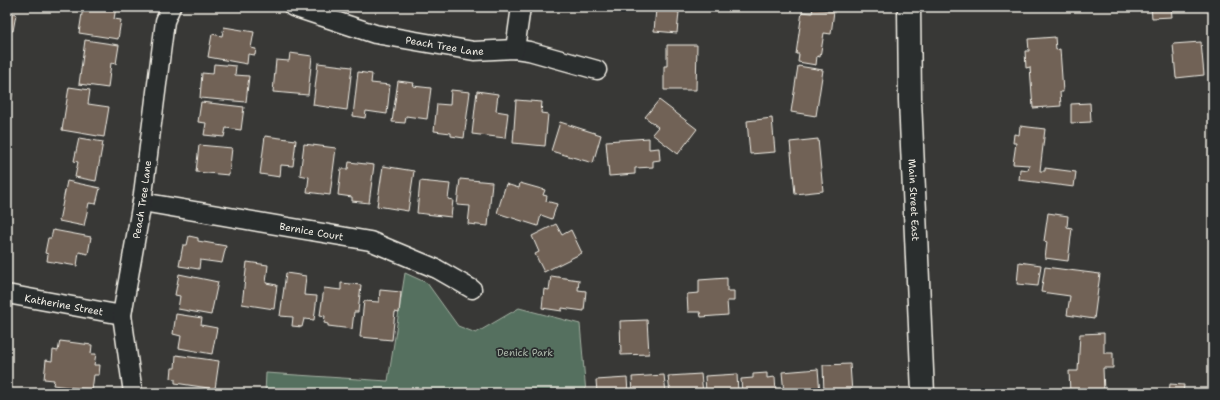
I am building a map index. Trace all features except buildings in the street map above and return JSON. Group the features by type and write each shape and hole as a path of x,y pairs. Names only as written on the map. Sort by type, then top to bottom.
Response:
{"main road":[{"name":"Main Street East","path":"909,7 910,100 923,393"}],"street":[{"name":"Peach Tree Lane","path":"133,393 122,315 142,202 165,21 171,7"},
{"name":"Peach Tree Lane","path":"293,7 375,34 474,52 515,49 529,50 597,70"},
{"path":"515,49 521,7"},
{"name":"Bernice Court","path":"142,202 370,241 437,268 472,289"},
{"name":"Katherine Street","path":"7,294 122,315"}],"green space":[{"name":"Denick Park","path":"405,273 427,283 458,326 476,333 519,308 580,324 586,393 265,393 266,373 388,381"}]}
